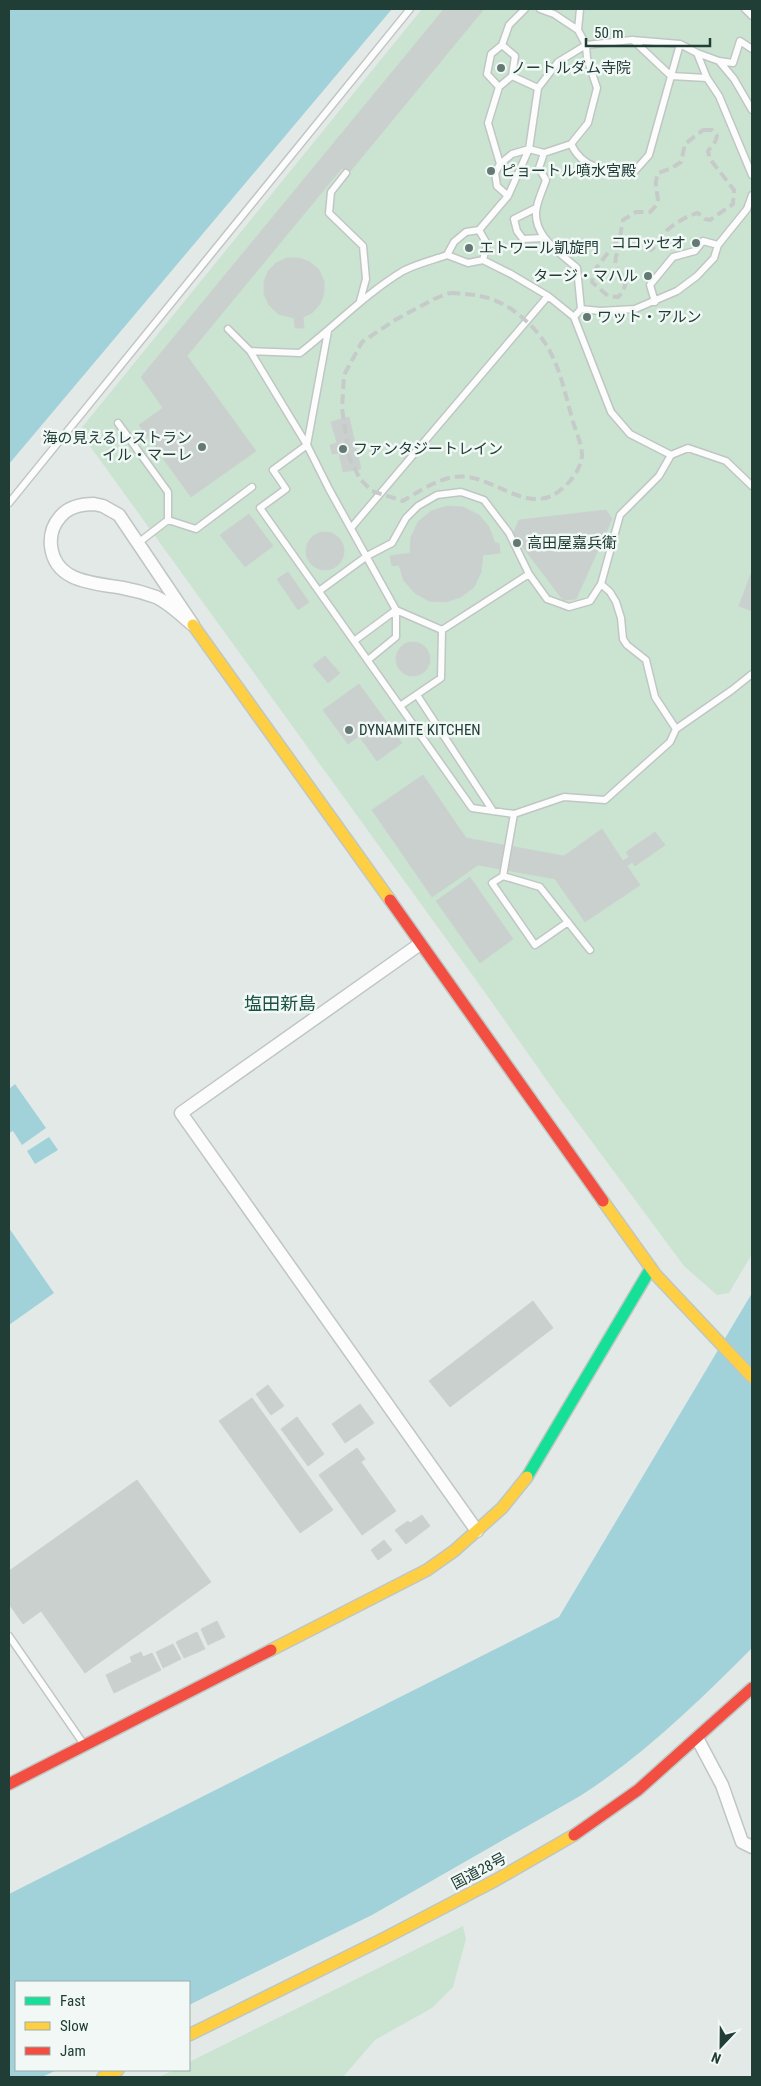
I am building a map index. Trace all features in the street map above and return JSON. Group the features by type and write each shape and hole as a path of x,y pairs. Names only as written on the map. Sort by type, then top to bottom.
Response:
{"main road":[{"path":"193,625 420,944 481,1026 526,1094 651,1268 702,1326 752,1377"},
{"path":"9,1784 427,1570 477,1531 502,1508 528,1476 651,1268"},
{"name":"国道28号","path":"190,2035 383,1939 496,1880 568,1839 638,1790 752,1688"},
{"path":"103,2077 116,2071"}],"street":[{"path":"94,504 103,506 119,515 193,625 159,598 125,588 80,581 68,575 59,567 55,560 50,540 52,531 61,516 78,506 94,504"},
{"path":"420,944 181,1113 477,1531"},
{"path":"697,1738 722,1785 742,1842 752,1848"}],"lane":[{"path":"9,504 410,9"},
{"path":"499,87 488,74 491,54 502,46 509,25 525,9"},
{"path":"508,196 497,186 495,173 500,164 512,154 529,149 544,153 571,144 588,123 597,88 587,58 586,45 578,30 554,14 540,9"},
{"path":"578,30 580,9"},
{"path":"745,9 752,16"},
{"path":"632,40 671,76 707,78"},
{"path":"447,255 454,242 466,232 479,230 508,196 529,149 538,88 558,62 586,45 632,40 680,44 718,61 733,63 740,41 752,49"},
{"path":"571,144 577,157 604,171 633,173 649,155 680,44"},
{"path":"500,164 488,124 499,87 512,76 515,56 502,46"},
{"path":"697,53 707,78 719,96 752,175"},
{"path":"718,61 734,79 752,110"},
{"path":"512,76 538,88"},
{"path":"544,153 539,168 546,180 536,208 538,225 543,238 578,268 582,309"},
{"path":"346,173 331,192 329,213 363,246 366,279 360,301"},
{"path":"582,309 600,311 635,309 677,291 697,276 714,258 718,245 749,210 752,195"},
{"path":"536,208 514,220 517,231 523,239 543,238"},
{"path":"479,230 487,244 483,260"},
{"path":"655,302 650,285 673,257 695,251 703,241 718,245"},
{"path":"250,351 300,354 360,301 405,270 447,255 468,263 483,260 548,296 574,317 611,412 630,434 671,454"},
{"path":"351,528 548,296"},
{"path":"574,317 582,309"},
{"path":"228,329 250,351 307,445 329,489 396,610 396,637 368,660"},
{"path":"328,331 307,445 273,470 286,489 260,508 472,808 514,814 564,796 605,800 670,742 676,729 752,674"},
{"path":"118,423 168,492 168,520"},
{"path":"319,591 367,556 392,543 406,518 418,506 437,495 461,492 484,500 509,533 529,574 547,599 569,606 590,601 601,584 620,516 659,476 671,454 688,448 726,461 752,486"},
{"path":"168,520 196,529 252,487"},
{"path":"138,543 168,520"},
{"path":"442,630 529,574"},
{"path":"601,584 610,592 616,602 621,618 623,639 627,645 646,660 655,697 676,729"},
{"path":"354,641 396,610"},
{"path":"396,610 442,630"},
{"path":"400,706 441,678 442,630"},
{"path":"417,695 494,811"},
{"path":"514,814 503,876 492,883 535,945 568,922"},
{"path":"503,876 540,887 590,950"},
{"path":"9,1636 86,1746"}],"green space":[{"path":"422,9 752,9 752,1254 729,1293 717,1295 684,1266 555,1092 79,431"},
{"path":"463,1926 466,1939 453,1987 432,2008 375,2040 343,2077 159,2077 172,2071 190,2071 190,2062"}],"water":[{"path":"9,9 392,9 9,464"},
{"path":"15,1084 46,1128 22,1145 13,1131 9,1133 9,1089"},
{"path":"49,1137 58,1150 35,1164 27,1151"},
{"path":"9,1228 54,1293 9,1325"},
{"path":"752,1293 752,1648 691,1707 648,1745 580,1796 372,1915 190,2005 190,1981 15,1981 15,2071 55,2071 42,2077 9,2077 9,1894 559,1617"}],"building":[{"path":"444,9 484,9 348,174 342,168 187,356 256,451 191,497 139,425 163,408 141,377"},
{"path":"287,258 299,258 310,262 319,270 324,281 324,293 320,304 312,313 303,317 304,328 295,328 294,318 278,314 269,305 264,294 264,282 268,271 276,263"},
{"name":"ファンタジートレイン","path":"349,417 361,469 343,472 339,453 332,454 330,445 337,443 331,422"},
{"path":"447,506 463,507 479,515 489,527 495,543 499,543 500,553 483,555 481,572 474,587 461,597 446,602 429,601 415,593 404,581 399,565 392,566 390,556 410,553 411,537 418,522 431,511"},
{"path":"606,510 612,519 576,599 563,600 513,534 519,520"},
{"path":"249,514 273,546 245,567 220,535"},
{"path":"325,532 339,537 344,551 339,565 325,570 311,565 306,551 311,537"},
{"path":"752,571 752,611 739,606"},
{"path":"288,572 309,602 298,610 277,579"},
{"path":"413,642 420,643 425,647 429,652 429,666 425,671 420,675 413,676 406,675 401,671 397,666 396,659 397,652 401,647 406,643"},
{"path":"325,656 340,673 328,683 313,665"},
{"path":"359,684 402,743 377,761 359,736 348,744 323,710"},
{"path":"423,775 466,838 564,856 602,829 623,861 629,857 626,852 655,832 665,845 635,866 632,862 627,866 640,885 585,922 555,879 478,865 432,897 372,810"},
{"path":"470,877 513,939 480,963 436,901"},
{"path":"533,1301 553,1328 450,1407 429,1381"},
{"path":"268,1385 284,1406 271,1415 256,1394"},
{"path":"252,1398 333,1510 300,1533 219,1421"},
{"path":"360,1404 374,1423 345,1443 332,1424"},
{"path":"297,1417 324,1454 308,1466 281,1429"},
{"path":"357,1448 365,1459 361,1462 396,1511 362,1535 319,1475"},
{"path":"137,1480 211,1582 85,1673 41,1611 23,1624 9,1604 9,1571"},
{"path":"422,1515 430,1526 406,1544 395,1530 408,1521 410,1523"},
{"path":"384,1540 392,1550 378,1560 371,1550"},
{"path":"217,1621 225,1637 208,1645 201,1629"},
{"path":"197,1632 205,1649 184,1658 176,1642"},
{"path":"173,1644 181,1659 163,1668 156,1652"},
{"path":"141,1652 143,1657 152,1653 161,1670 114,1693 106,1675 132,1662 130,1657"}],"railway":[{"path":"703,130 712,130 717,136 708,151 710,159 734,190 733,204 710,220 705,219 698,213 684,218 663,234 656,246 651,250 637,244 623,244 616,256 615,265 626,282 623,292 618,297 608,296 592,282 594,271 620,237 623,220 636,212 650,212 654,208 658,200 656,183 658,173 672,168 681,162 685,144 703,130"},
{"path":"450,293 468,294 499,302 514,311 528,323 548,347 560,374 582,451 580,466 567,485 558,492 546,498 533,499 520,496 481,480 454,477 435,483 403,501 372,491 360,479 349,457 342,408 344,375 362,342 395,320 434,299 450,293"}],"traffic: fast":[{"path":"527,1477 651,1268"}],"traffic: slow":[{"path":"193,625 390,900"},
{"path":"603,1201 656,1275 752,1377"},
{"path":"271,1650 427,1570 454,1551 502,1508 527,1477"},
{"path":"190,2035 383,1939 496,1880 574,1835"},
{"path":"103,2077 116,2071"}],"traffic: jam":[{"path":"390,900 603,1201"},
{"path":"9,1784 271,1650"},
{"path":"574,1835 638,1790 752,1688"}],"place":[{"name":"ノートルダム寺院","path":"501,68"},
{"name":"ピョートル噴水宮殿","path":"491,171"},
{"name":"コロッセオ","path":"696,243"},
{"name":"エトワール凱旋門","path":"469,248"},
{"name":"タージ・マハル","path":"648,276"},
{"name":"ワット・アルン","path":"587,317"},
{"name":"海の見えるレストラン イル・マーレ","path":"202,447"},
{"name":"ファンタジートレイン","path":"343,449"},
{"name":"高田屋嘉兵衛","path":"517,543"},
{"name":"DYNAMITE KITCHEN","path":"349,730"}],"district":[{"name":"塩田新島","path":"280,1004"}]}
